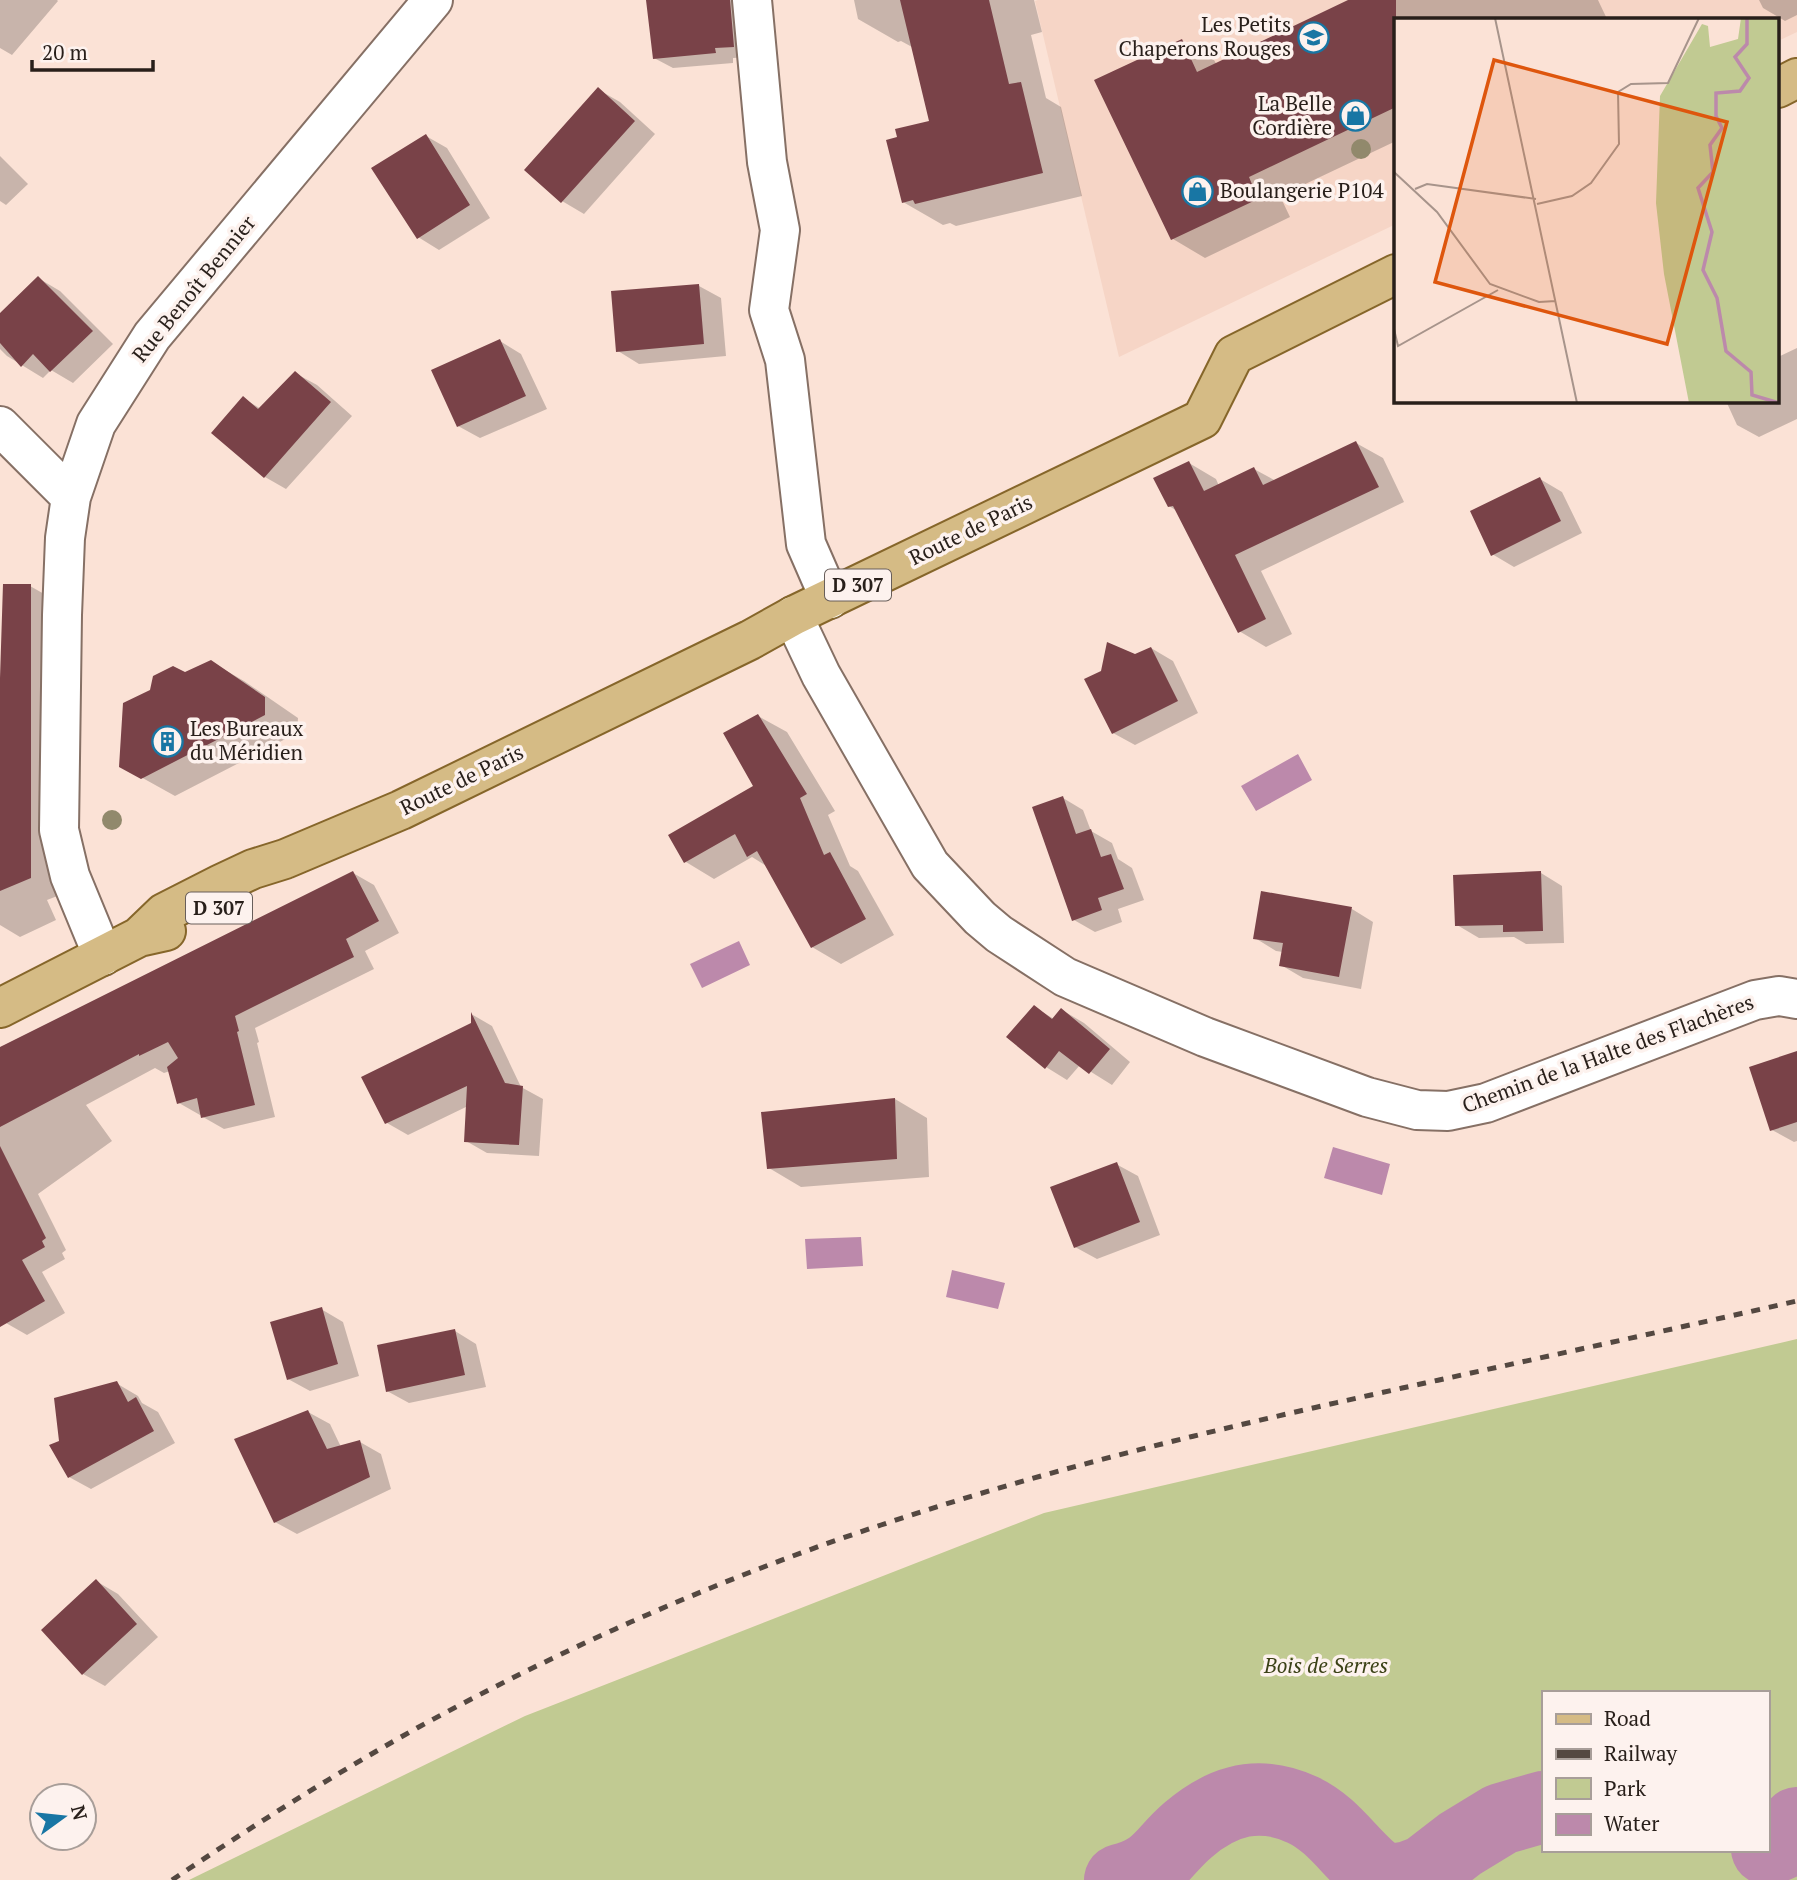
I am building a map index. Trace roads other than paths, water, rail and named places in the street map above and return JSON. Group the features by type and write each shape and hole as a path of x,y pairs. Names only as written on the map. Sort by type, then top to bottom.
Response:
{"main road":[{"path":"1780,87 1797,78"},
{"name":"Route de Paris","path":"0,1008 139,937 170,930 261,888 285,859 401,810 750,640 793,616 1202,419 1234,355 1394,275"}],"street":[{"name":"Rue Benoît Bennier","path":"103,956 70,876 59,830 65,538 71,497 96,424 152,336 433,0"},
{"path":"752,0 767,162 780,230 769,310 785,360 806,544 830,598"},
{"path":"0,426 71,497"},
{"name":"Chemin de la Halte des Flachères","path":"793,616 821,675 930,865 980,918 999,934 1065,977 1205,1037 1367,1097 1417,1110 1448,1111 1486,1103 1755,1000 1779,996 1797,999"}],"water":[{"path":"1298,754 1312,780 1256,811 1241,786"},
{"path":"739,941 750,965 702,988 690,964"},
{"path":"1333,1147 1390,1164 1382,1195 1324,1178"},
{"path":"861,1237 863,1266 807,1269 805,1239"},
{"path":"952,1270 1005,1283 998,1309 946,1297"}],"waterway":[{"path":"1120,1880 1152,1866 1188,1830 1215,1811 1242,1801 1257,1800 1287,1804 1313,1815 1331,1829 1371,1870 1390,1880"},
{"path":"1391,1880 1425,1871 1460,1844 1501,1819 1542,1807"},
{"path":"1769,1848 1786,1840 1797,1823"}],"railway":[{"path":"172,1880 323,1783 473,1698 644,1616 821,1546 1019,1482 1158,1445 1797,1301"}],"place":[{"name":"Les Petits Chaperons Rouges","path":"1314,37"},
{"name":"La Belle Cordière","path":"1355,116"},
{"name":"Boulangerie P104","path":"1197,191"},
{"name":"Les Bureaux du Méridien","path":"167,741"}],"park label":[{"name":"Bois de Serres","path":"1326,1666"}]}
